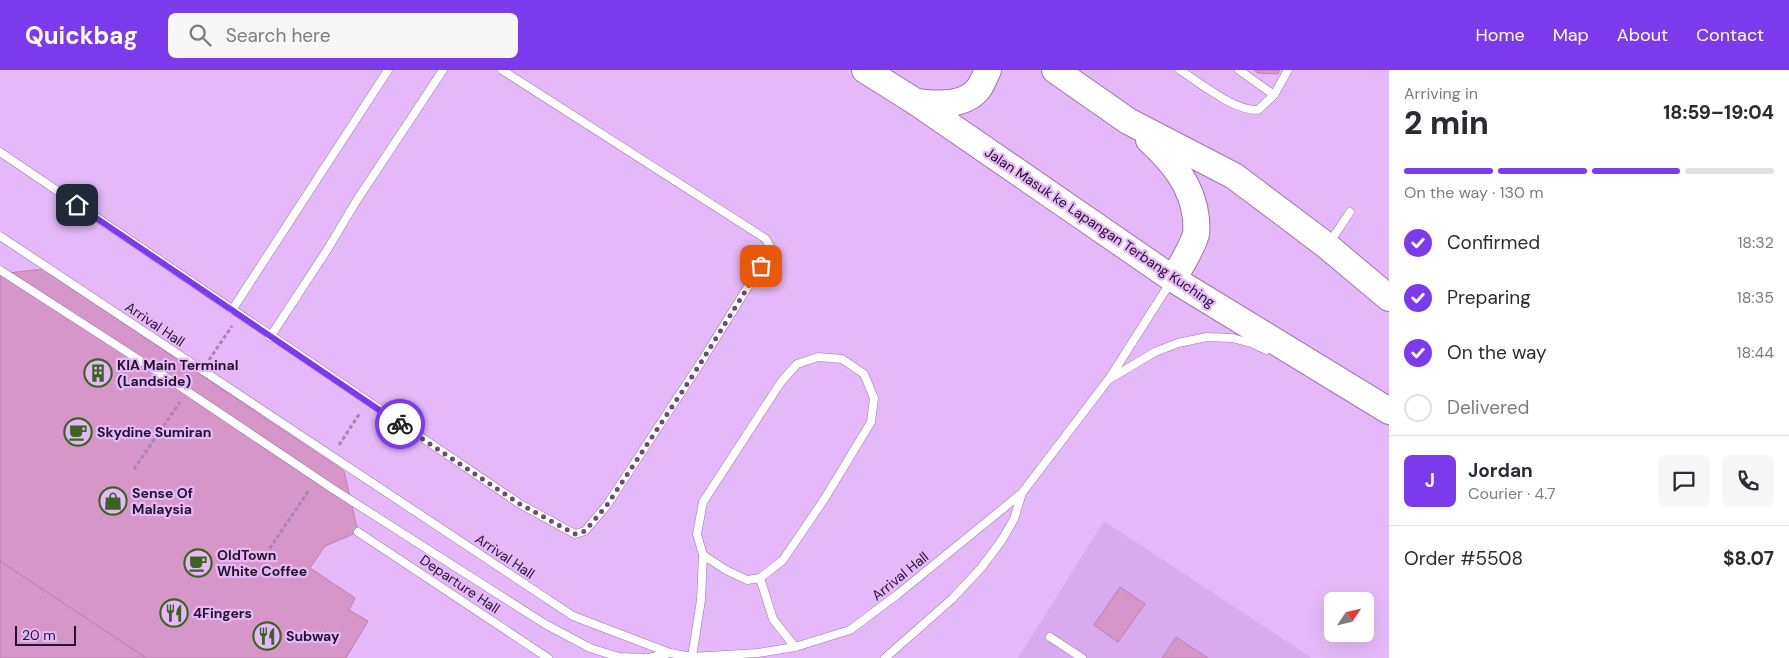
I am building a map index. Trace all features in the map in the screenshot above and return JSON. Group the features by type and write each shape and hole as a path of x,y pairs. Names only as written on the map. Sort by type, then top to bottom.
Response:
{"highway":[{"name":"Jalan Masuk ke Lapangan Terbang Kuching","path":"865,70 916,102 1173,279 1389,411"},
{"path":"916,102 939,104 964,100 978,89 988,70"},
{"path":"1054,70 1128,121 1234,176 1327,246 1389,298"},
{"path":"1128,121 1165,155 1185,181 1195,206 1197,232 1186,257 1173,279"}],"lane":[{"path":"232,310 388,70"},
{"path":"270,336 443,70"},
{"path":"0,152 520,504 575,534 585,531 607,505 703,359 769,253 769,245 766,239 502,70"},
{"path":"1180,70 1225,99 1249,111 1258,110 1274,95 1288,70"},
{"path":"1239,70 1274,95"},
{"path":"1327,246 1350,212"},
{"name":"Arrival Hall","path":"0,236 573,616 670,653 692,657 758,653 795,647 850,630 898,594 1022,493"},
{"path":"0,270 175,383 332,489 545,624 590,648 619,657 647,658 670,653"},
{"path":"885,658 924,625 981,568 1002,540 1014,519 1022,493 1108,380 1173,279"},
{"path":"1108,380 1155,352 1178,343 1207,337 1232,338 1270,351"},
{"path":"692,657 701,600 703,555 697,534 703,502 781,382 797,364 818,357 842,359 864,374 874,398 871,422 825,498 783,560 760,578 747,580 726,570 703,555"},
{"path":"1288,359 1351,387"},
{"name":"Departure Hall","path":"358,532 548,658"},
{"path":"760,578 773,619 795,647"},
{"path":"1050,637 1082,658"}],"shaded area":[{"path":"1104,521 1312,658 1018,658"}],"building":[{"path":"1254,70 1280,70 1278,74 1258,73"},
{"name":"KIA Main Terminal (Landside)","path":"43,269 344,471 358,532 325,546 310,568 355,598 349,610 368,621 346,658 146,658 0,561 0,274"},
{"path":"0,561 146,658 0,658"},
{"path":"1120,587 1145,604 1118,642 1094,625"},
{"path":"1176,637 1208,658 1162,658"}],"way so far":[{"path":"400,424 520,504 575,534 585,531 607,505 640,457 761,266"}],"place":[{"name":"KIA Main Terminal (Landside)","path":"98,373"},
{"name":"Skydine Sumiran","path":"78,432"},
{"name":"Sense Of Malaysia","path":"113,501"},
{"name":"OldTown White Coffee","path":"198,563"},
{"name":"4Fingers","path":"174,613"},
{"name":"Subway","path":"267,636"}],"route":[{"path":"77,205 400,424"}]}
